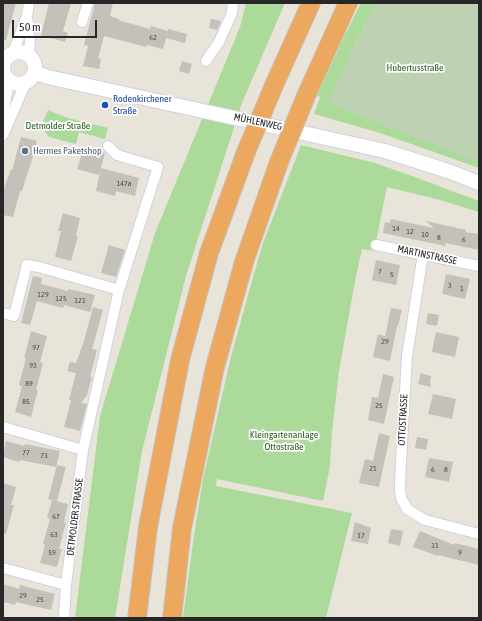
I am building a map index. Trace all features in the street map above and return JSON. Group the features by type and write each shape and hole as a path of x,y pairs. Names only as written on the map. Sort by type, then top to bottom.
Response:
{"highway":[{"path":"137,618 148,527 180,360 210,254 246,152 311,3"},
{"path":"172,618 182,528 215,367 244,262 279,162 306,96 348,3"}],"street":[{"path":"3,116 8,80 4,73 3,65 6,58 13,53 27,16 29,3"},
{"path":"82,22 88,3"},
{"path":"206,61 219,42 232,13 233,3"},
{"path":"27,16 30,41 29,56"},
{"path":"3,135 30,77 33,62 29,56 23,53 13,53"},
{"name":"MÜHLENWEG","path":"8,80 14,83 30,77 55,78 385,151 448,171 479,183"},
{"name":"DETMOLDER STRASSE","path":"64,618 66,585 83,450 119,290 158,167 118,155 108,146"},
{"name":"MARTINSTRASSE","path":"376,245 479,266"},
{"name":"OTTOSTRASSE","path":"424,254 407,356 401,462 401,498 407,509 425,520 479,534"},
{"path":"3,313 14,316 27,265 39,267 119,290"},
{"path":"3,427 83,450"},
{"path":"3,568 66,585"}],"green space":[{"path":"246,3 285,3 242,103 186,276 142,451 115,618 75,618 100,416 155,233 240,27"},
{"path":"361,3 377,3 350,54 479,162 479,168 380,133 314,114 320,97 317,96"},
{"name":"Hubertusstraße","path":"377,3 479,3 479,162 328,103 350,54"},
{"name":"Detmolder Straße","path":"48,110 68,118 108,128 105,139 79,132 76,144 49,137 41,127"},
{"name":"Kleingartenanlage Ottostraße","path":"301,145 375,163 479,201 479,212 440,200 387,187 374,251 362,249 355,281 339,371 330,466 323,501 217,479 216,486 352,513 326,618 183,618 203,479 230,361 263,243"}],"building":[{"path":"3,3 16,3 6,40 3,40"},
{"path":"49,3 71,3 63,31 68,33 65,42 41,35"},
{"path":"95,3 113,3 110,16 119,19 118,20 150,29 151,26 168,31 163,49 147,45 146,47 104,36 98,58 101,59 99,69 83,66 88,46 84,45"},
{"path":"211,19 221,21 217,30 209,28"},
{"path":"168,29 187,34 185,43 166,38"},
{"path":"182,61 192,64 189,74 179,71"},
{"path":"21,137 37,141 35,147 44,149 43,153 34,153 22,191 20,191 13,217 3,215 3,191 11,169 12,170"},
{"path":"84,147 105,153 99,175 77,169"},
{"path":"101,168 139,178 135,196 116,191 115,196 96,191"},
{"path":"63,213 80,218 76,235 78,236 71,261 55,257 61,231 58,231"},
{"path":"391,219 434,228 426,221 479,234 479,250 445,243 445,246 383,233 385,222 390,223"},
{"path":"109,245 125,250 116,277 101,273"},
{"path":"376,260 400,265 396,285 372,280"},
{"path":"446,274 470,279 465,299 442,294"},
{"path":"33,276 42,278 41,284 68,291 68,289 95,295 90,312 64,305 63,308 37,301 30,325 21,323"},
{"path":"93,307 103,310 92,349 97,350 90,377 92,377 87,395 81,403 87,404 80,431 64,427 76,373 67,371 70,362 76,363 84,341"},
{"path":"391,308 402,310 397,326 390,361 373,357 378,334 385,336"},
{"path":"428,313 439,315 437,326 426,324"},
{"path":"31,331 47,336 40,362 43,363 31,417 15,412 22,386 19,385"},
{"path":"436,332 459,337 455,357 432,352"},
{"path":"421,373 431,376 431,387 418,384"},
{"path":"383,374 394,377 384,424 368,420 372,397 378,398"},
{"path":"433,394 456,399 452,419 428,414"},
{"path":"379,433 390,436 379,487 359,483 365,459 373,461"},
{"path":"417,437 428,439 426,450 415,448"},
{"path":"6,441 24,446 25,444 60,451 56,467 20,460 19,462 3,457"},
{"path":"429,458 453,462 449,482 425,477"},
{"path":"57,465 66,467 57,501 48,499"},
{"path":"3,483 16,487 11,505 14,505 6,534 3,533"},
{"path":"52,500 68,504 64,522 66,523 59,549 62,549 57,567 40,563 45,545 43,544 50,519 47,518"},
{"path":"355,522 371,528 368,544 351,541"},
{"path":"391,529 403,531 400,546 388,543"},
{"path":"420,531 454,545 455,543 479,549 479,565 438,556 413,547"},
{"path":"3,584 19,589 20,585 55,594 51,610 16,602 15,605 3,602"}],"place":[{"name":"Rodenkirchener Straße","path":"105,105"},
{"name":"Hermes Paketshop","path":"25,151"}]}
